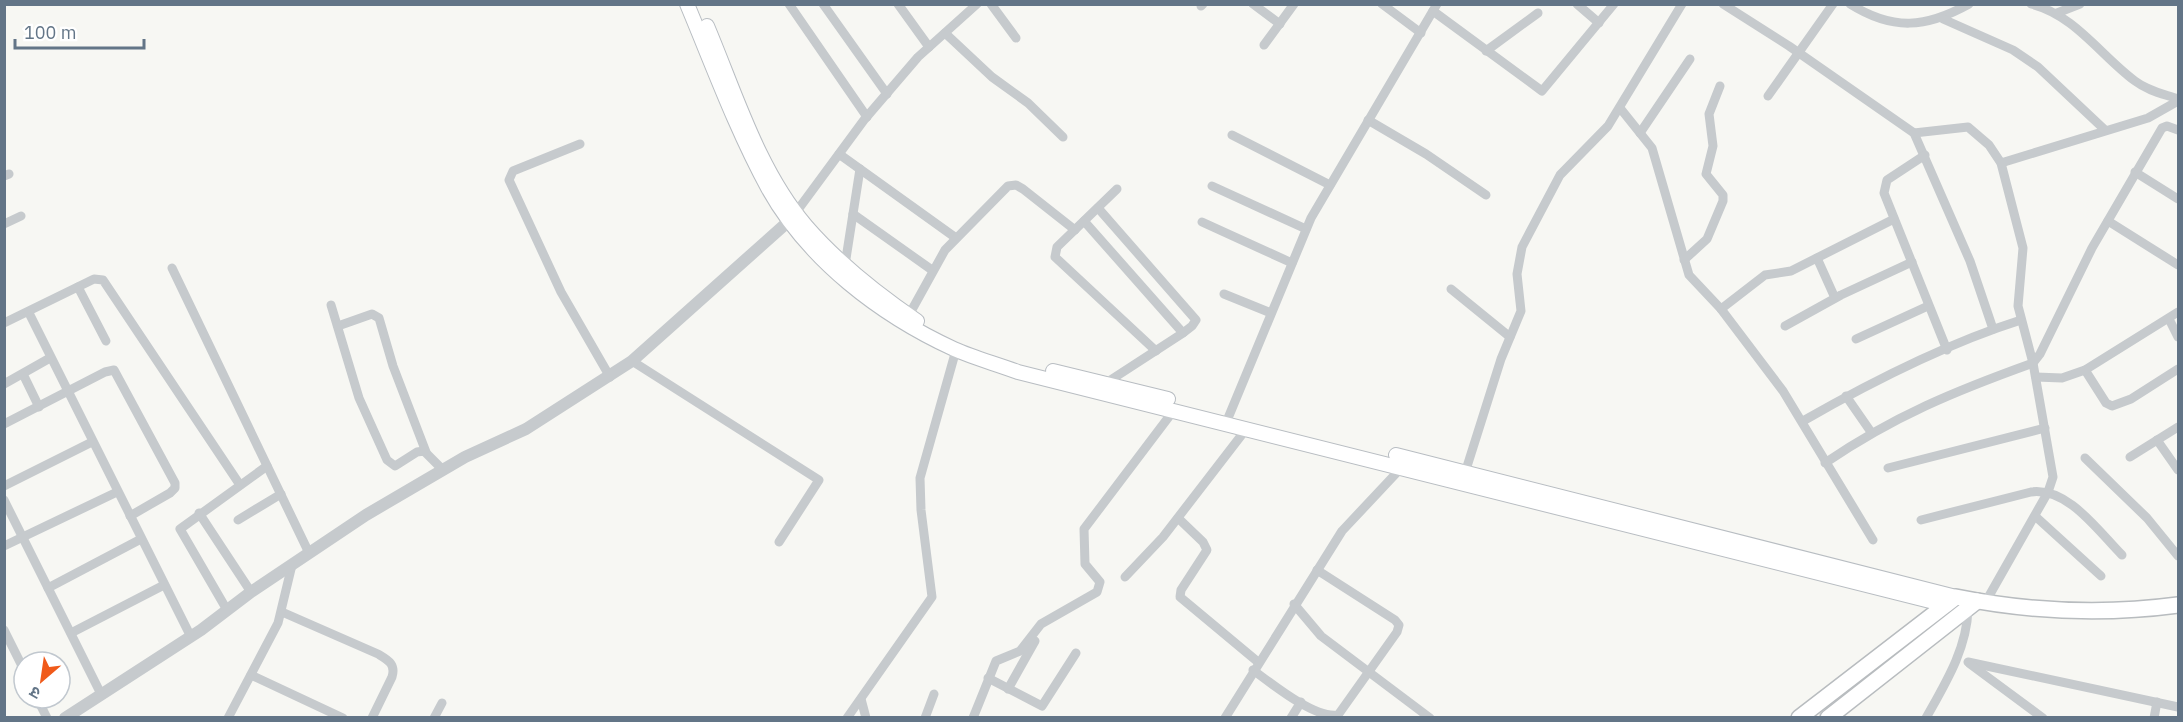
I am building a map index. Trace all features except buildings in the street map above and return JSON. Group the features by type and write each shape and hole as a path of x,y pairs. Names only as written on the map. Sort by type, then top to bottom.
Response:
{"highway":[{"path":"1799,717 1951,601 2070,612 2139,610 2178,605"},
{"path":"1977,604 2022,618 2072,622 2140,620 2178,615"},
{"path":"1828,717 1977,604"}],"main road":[{"path":"687,4 748,150 769,190 793,216 831,267 872,303 914,329 956,350 1018,372 1174,410 1228,419 1247,428 1403,466 1464,477"},
{"path":"698,4 758,148 793,216 878,294 909,315 963,344 1019,363 1106,383 1228,419 1951,601"}],"street":[{"path":"789,4 867,117"},
{"path":"823,4 886,94"},
{"path":"898,4 929,47"},
{"path":"65,717 191,637 251,592 309,553 443,470 526,429 632,361 793,216 886,94 929,47 977,4"},
{"path":"991,4 1016,38"},
{"path":"1253,4 1280,24"},
{"path":"1264,45 1294,4"},
{"path":"1382,4 1421,33"},
{"path":"1577,4 1599,22"},
{"path":"1228,419 1306,229 1329,185 1435,8 1486,51 1542,91 1614,4"},
{"path":"1464,477 1522,305 1517,274 1522,247 1560,175 1608,126 1682,4"},
{"path":"1723,4 1914,134 1925,154 1976,277 1993,329"},
{"path":"1768,96 1833,4"},
{"path":"1850,4 1878,18 1895,23 1921,23 1942,19 1969,4"},
{"path":"2031,4 2056,13 2136,82 2178,100"},
{"path":"2056,13 2080,4"},
{"path":"1486,51 1538,13"},
{"path":"1942,19 2013,50 2038,67 2105,130"},
{"path":"945,33 992,77 1028,103 1063,137"},
{"path":"1640,133 1690,59"},
{"path":"1684,260 1707,239 1723,201 1721,193 1706,174 1713,146 1709,114 1720,86"},
{"path":"2001,163 2148,118 2178,100"},
{"path":"1620,108 1653,151 1679,234 1689,275 1721,309 1803,421 1825,463 1873,540"},
{"path":"1368,120 1426,154 1486,195"},
{"path":"1825,463 1871,432 1959,389 2034,363 2108,221 2162,128 2167,126 2178,130"},
{"path":"1914,134 1968,127 1989,145 2001,163 2023,248 2019,297 2021,320 2034,363 2053,472 2048,492 2035,516 1977,604 1967,624 1959,655 1926,717"},
{"path":"1232,135 1329,185"},
{"path":"580,144 513,171 509,180 561,292 610,377"},
{"path":"839,154 956,238"},
{"path":"1925,154 1884,184 1884,193 1947,350"},
{"path":"845,265 860,169"},
{"path":"2136,172 2178,199"},
{"path":"909,315 932,270 956,238 1003,189 1012,184 1030,194 1075,230"},
{"path":"1212,186 1306,229"},
{"path":"1117,189 1055,250 1056,259 1156,351"},
{"path":"1098,208 1195,318 1195,324 1183,333 1106,383"},
{"path":"853,214 932,270"},
{"path":"4,225 21,216"},
{"path":"1721,309 1765,275 1791,272 1894,219"},
{"path":"1084,221 1183,333"},
{"path":"2108,221 2178,265"},
{"path":"1202,222 1292,263"},
{"path":"1817,258 1835,298"},
{"path":"1785,326 1835,298 1912,262"},
{"path":"172,268 309,553"},
{"path":"4,323 29,313 94,279 103,280 240,485"},
{"path":"78,287 105,341"},
{"path":"1451,289 1510,337"},
{"path":"1224,294 1271,314"},
{"path":"331,305 359,398 387,460 395,466 417,452 426,452"},
{"path":"1856,339 1928,306"},
{"path":"2036,377 2062,378 2085,370 2178,312"},
{"path":"29,313 191,637"},
{"path":"338,326 372,314 379,318 393,366 426,452 443,470"},
{"path":"2169,319 2178,337"},
{"path":"1803,421 1845,396 1993,329 2021,320"},
{"path":"847,717 932,597 921,510 920,478 956,350"},
{"path":"4,384 50,358"},
{"path":"632,361 819,480 779,542"},
{"path":"2085,370 2106,403 2112,406 2131,399 2178,369"},
{"path":"4,424 105,372 117,372 174,480 175,488 130,516"},
{"path":"23,374 39,407"},
{"path":"1845,396 1871,432"},
{"path":"973,717 996,661 1024,648 1047,620 1091,597 1100,588 1100,582 1084,561 1084,529 1174,410"},
{"path":"2130,457 2178,427"},
{"path":"1125,577 1178,518 1247,428"},
{"path":"1888,468 2045,428"},
{"path":"2157,440 2178,470"},
{"path":"4,486 92,442"},
{"path":"2085,458 2147,518 2178,556"},
{"path":"227,610 180,531 183,525 199,513 267,466"},
{"path":"1225,717 1294,603 1354,516 1403,466"},
{"path":"4,546 117,492"},
{"path":"1921,520 2031,492 2048,492 2058,495 2078,511 2122,555"},
{"path":"238,520 281,494"},
{"path":"4,500 101,694"},
{"path":"199,513 251,592"},
{"path":"2035,516 2101,576"},
{"path":"1178,518 1203,542 1207,550 1181,590 1180,597 1256,666 1301,702 1331,717 1342,712 1397,632 1398,622 1317,570"},
{"path":"48,588 141,539"},
{"path":"228,717 282,612 291,565"},
{"path":"71,633 164,585"},
{"path":"1294,603 1321,636 1430,717"},
{"path":"282,612 378,654 392,664 394,671 392,677 372,717"},
{"path":"1008,689 1047,620"},
{"path":"4,630 14,650"},
{"path":"988,678 1037,705 1044,705 1076,653"},
{"path":"1959,655 2043,717"},
{"path":"1968,662 2178,706"},
{"path":"251,675 343,717"},
{"path":"925,717 934,694"},
{"path":"861,699 866,717"},
{"path":"1291,717 1301,702"},
{"path":"2154,717 2157,702"},
{"path":"434,717 442,703"}]}
